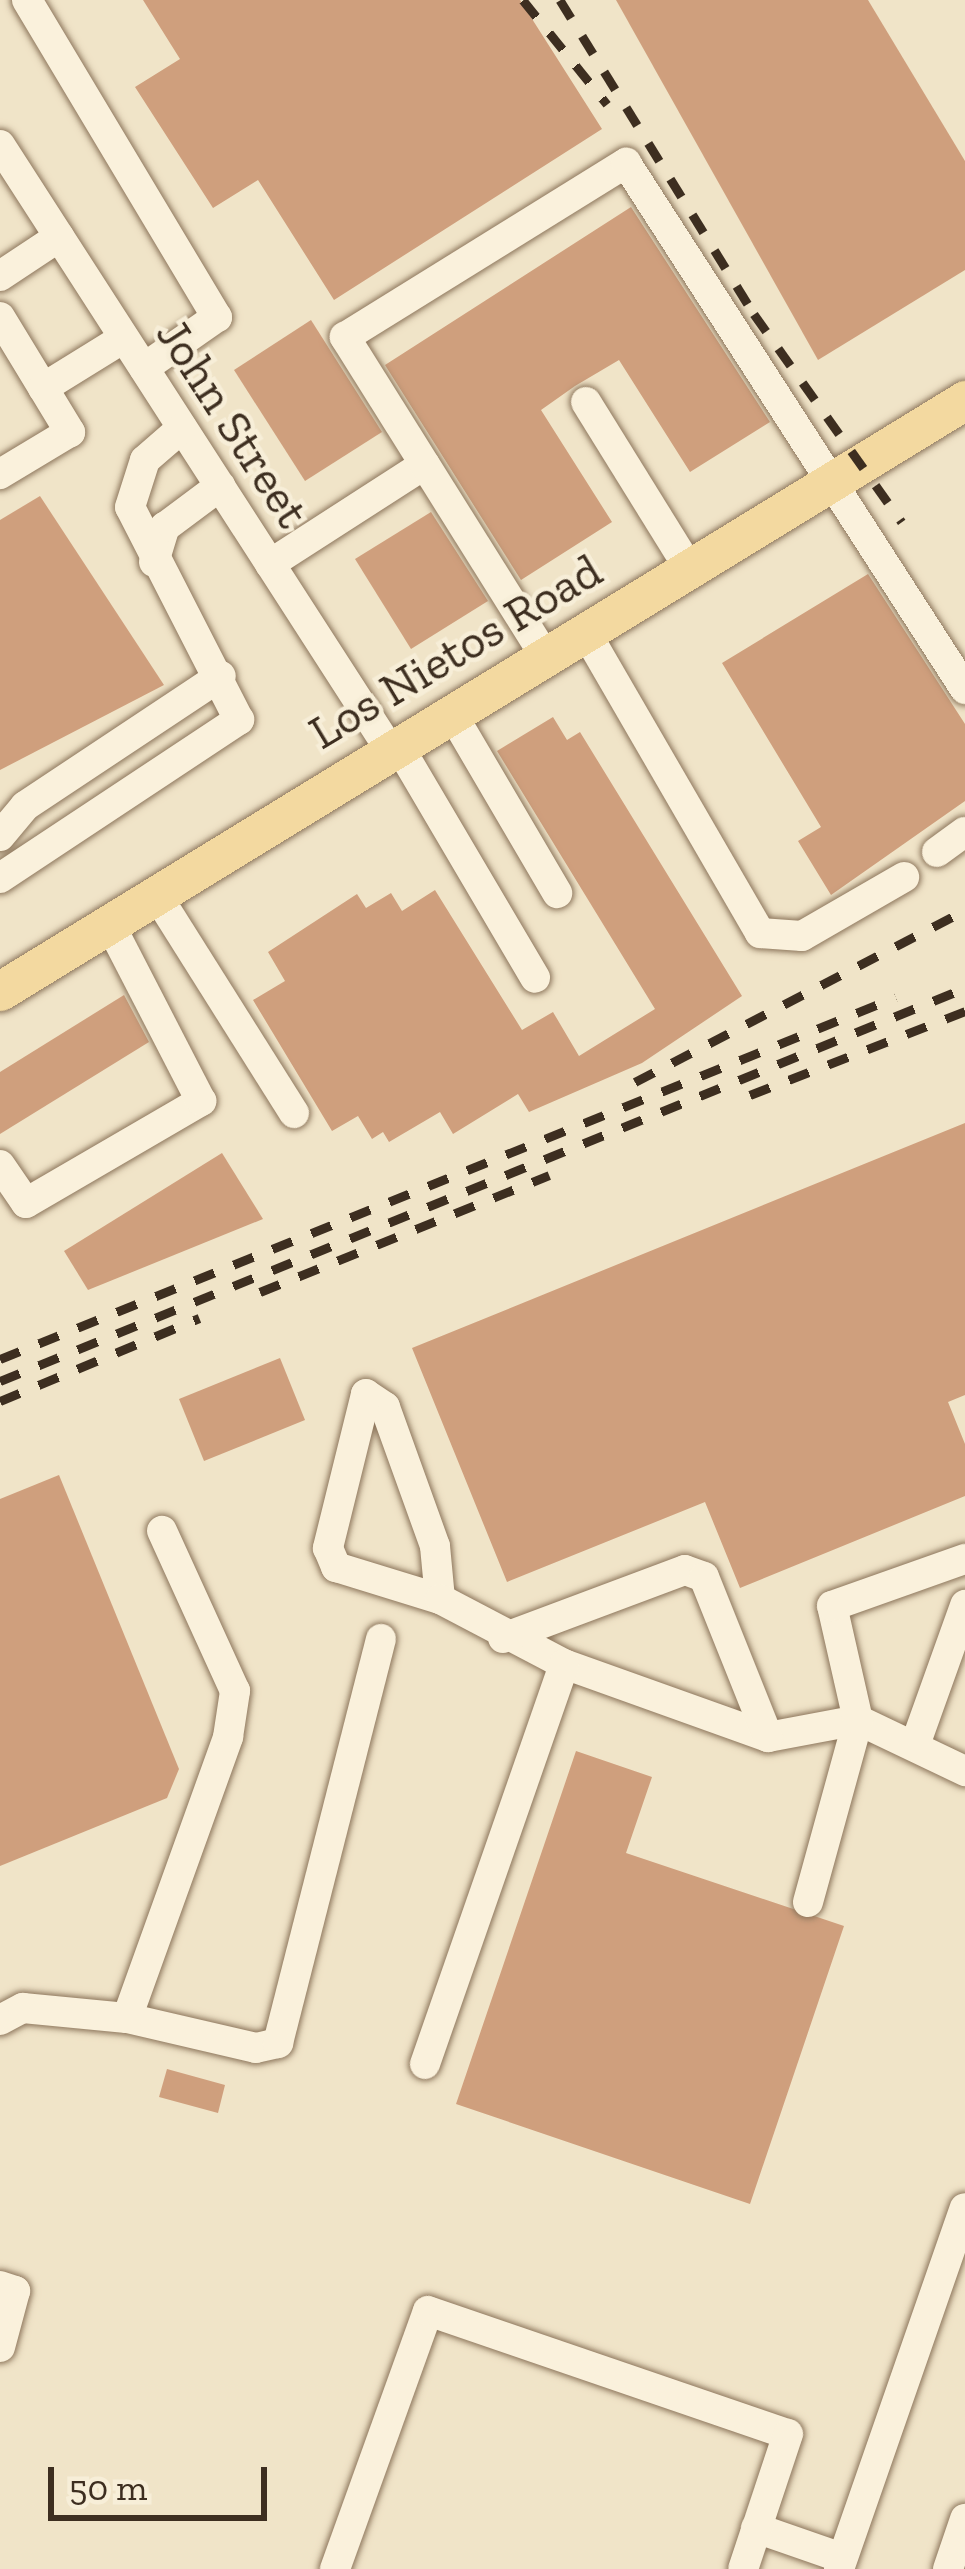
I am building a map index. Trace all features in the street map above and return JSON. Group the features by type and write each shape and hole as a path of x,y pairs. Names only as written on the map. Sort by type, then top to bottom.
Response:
{"main road":[{"name":"Los Nietos Road","path":"0,991 965,400"}],"street":[{"path":"27,0 217,317 144,368"},
{"name":"John Street","path":"0,146 394,747 535,978"},
{"path":"544,656 345,337 626,163 836,479 965,689"},
{"path":"0,276 59,237"},
{"path":"0,317 70,432 0,474"},
{"path":"43,388 124,338"},
{"path":"586,402 689,568"},
{"path":"0,878 233,733 239,720 220,676 154,562 130,506 145,460 182,428"},
{"path":"270,564 424,464"},
{"path":"154,562 165,527 220,486"},
{"path":"585,631 760,933 802,935 904,877"},
{"path":"0,836 25,806 220,676"},
{"path":"451,712 557,893"},
{"path":"937,852 965,832"},
{"path":"156,894 294,1113"},
{"path":"0,1165 26,1202 201,1101 109,923"},
{"path":"440,1599 435,1546 385,1407 367,1394 330,1558 345,1573 440,1599 503,1638 564,1664 768,1737 858,1720 965,1771"},
{"path":"127,2018 236,1691 162,1531"},
{"path":"808,1902 858,1720 832,1606 965,1559"},
{"path":"503,1638 685,1570 704,1577 768,1737"},
{"path":"915,1744 965,1605"},
{"path":"0,2020 22,2008 127,2018 278,2044 381,1639"},
{"path":"425,2064 564,1664"},
{"path":"756,2528 841,2564 965,2208"},
{"path":"0,2286 15,2291 0,2347"},
{"path":"335,2569 428,2311 788,2434 742,2569"},
{"path":"948,2569 965,2518"}],"building":[{"path":"143,0 520,0 602,129 334,300 258,180 213,208 135,87 180,59"},
{"path":"616,0 868,0 965,161 965,270 818,360"},
{"path":"631,207 770,422 690,472 619,360 575,386 541,410 612,522 521,580 385,365"},
{"path":"311,320 382,432 305,481 234,370"},
{"path":"40,496 164,685 0,770 0,520"},
{"path":"431,512 488,601 411,649 355,559"},
{"path":"868,574 965,724 965,801 831,895 798,841 821,827 722,663"},
{"path":"553,717 567,740 580,732 742,996 642,1063 529,1112 518,1094 453,1134 440,1112 389,1142 383,1132 372,1139 358,1116 332,1131 253,1000 285,981 268,952 357,894 366,908 391,893 402,911 435,890 522,1030 553,1012 579,1056 655,1009 497,751"},
{"path":"124,995 149,1042 0,1134 0,1072"},
{"path":"965,1123 965,1395 948,1402 965,1444 965,1496 740,1588 705,1502 507,1582 412,1348"},
{"path":"222,1153 263,1219 88,1290 64,1251"},
{"path":"280,1358 305,1420 204,1461 179,1399"},
{"path":"59,1475 179,1769 167,1798 0,1866 0,1499"},
{"path":"576,1751 652,1777 626,1853 844,1926 750,2204 456,2104"},
{"path":"167,2069 225,2085 218,2113 159,2097"}],"railway":[{"path":"523,0 607,104"},
{"path":"560,0 754,314 902,522"},
{"path":"635,1082 965,910"},
{"path":"0,1381 965,988"},
{"path":"0,1359 896,997"},
{"path":"750,1095 965,1011"},
{"path":"260,1292 549,1175"},
{"path":"0,1401 199,1318"}]}
